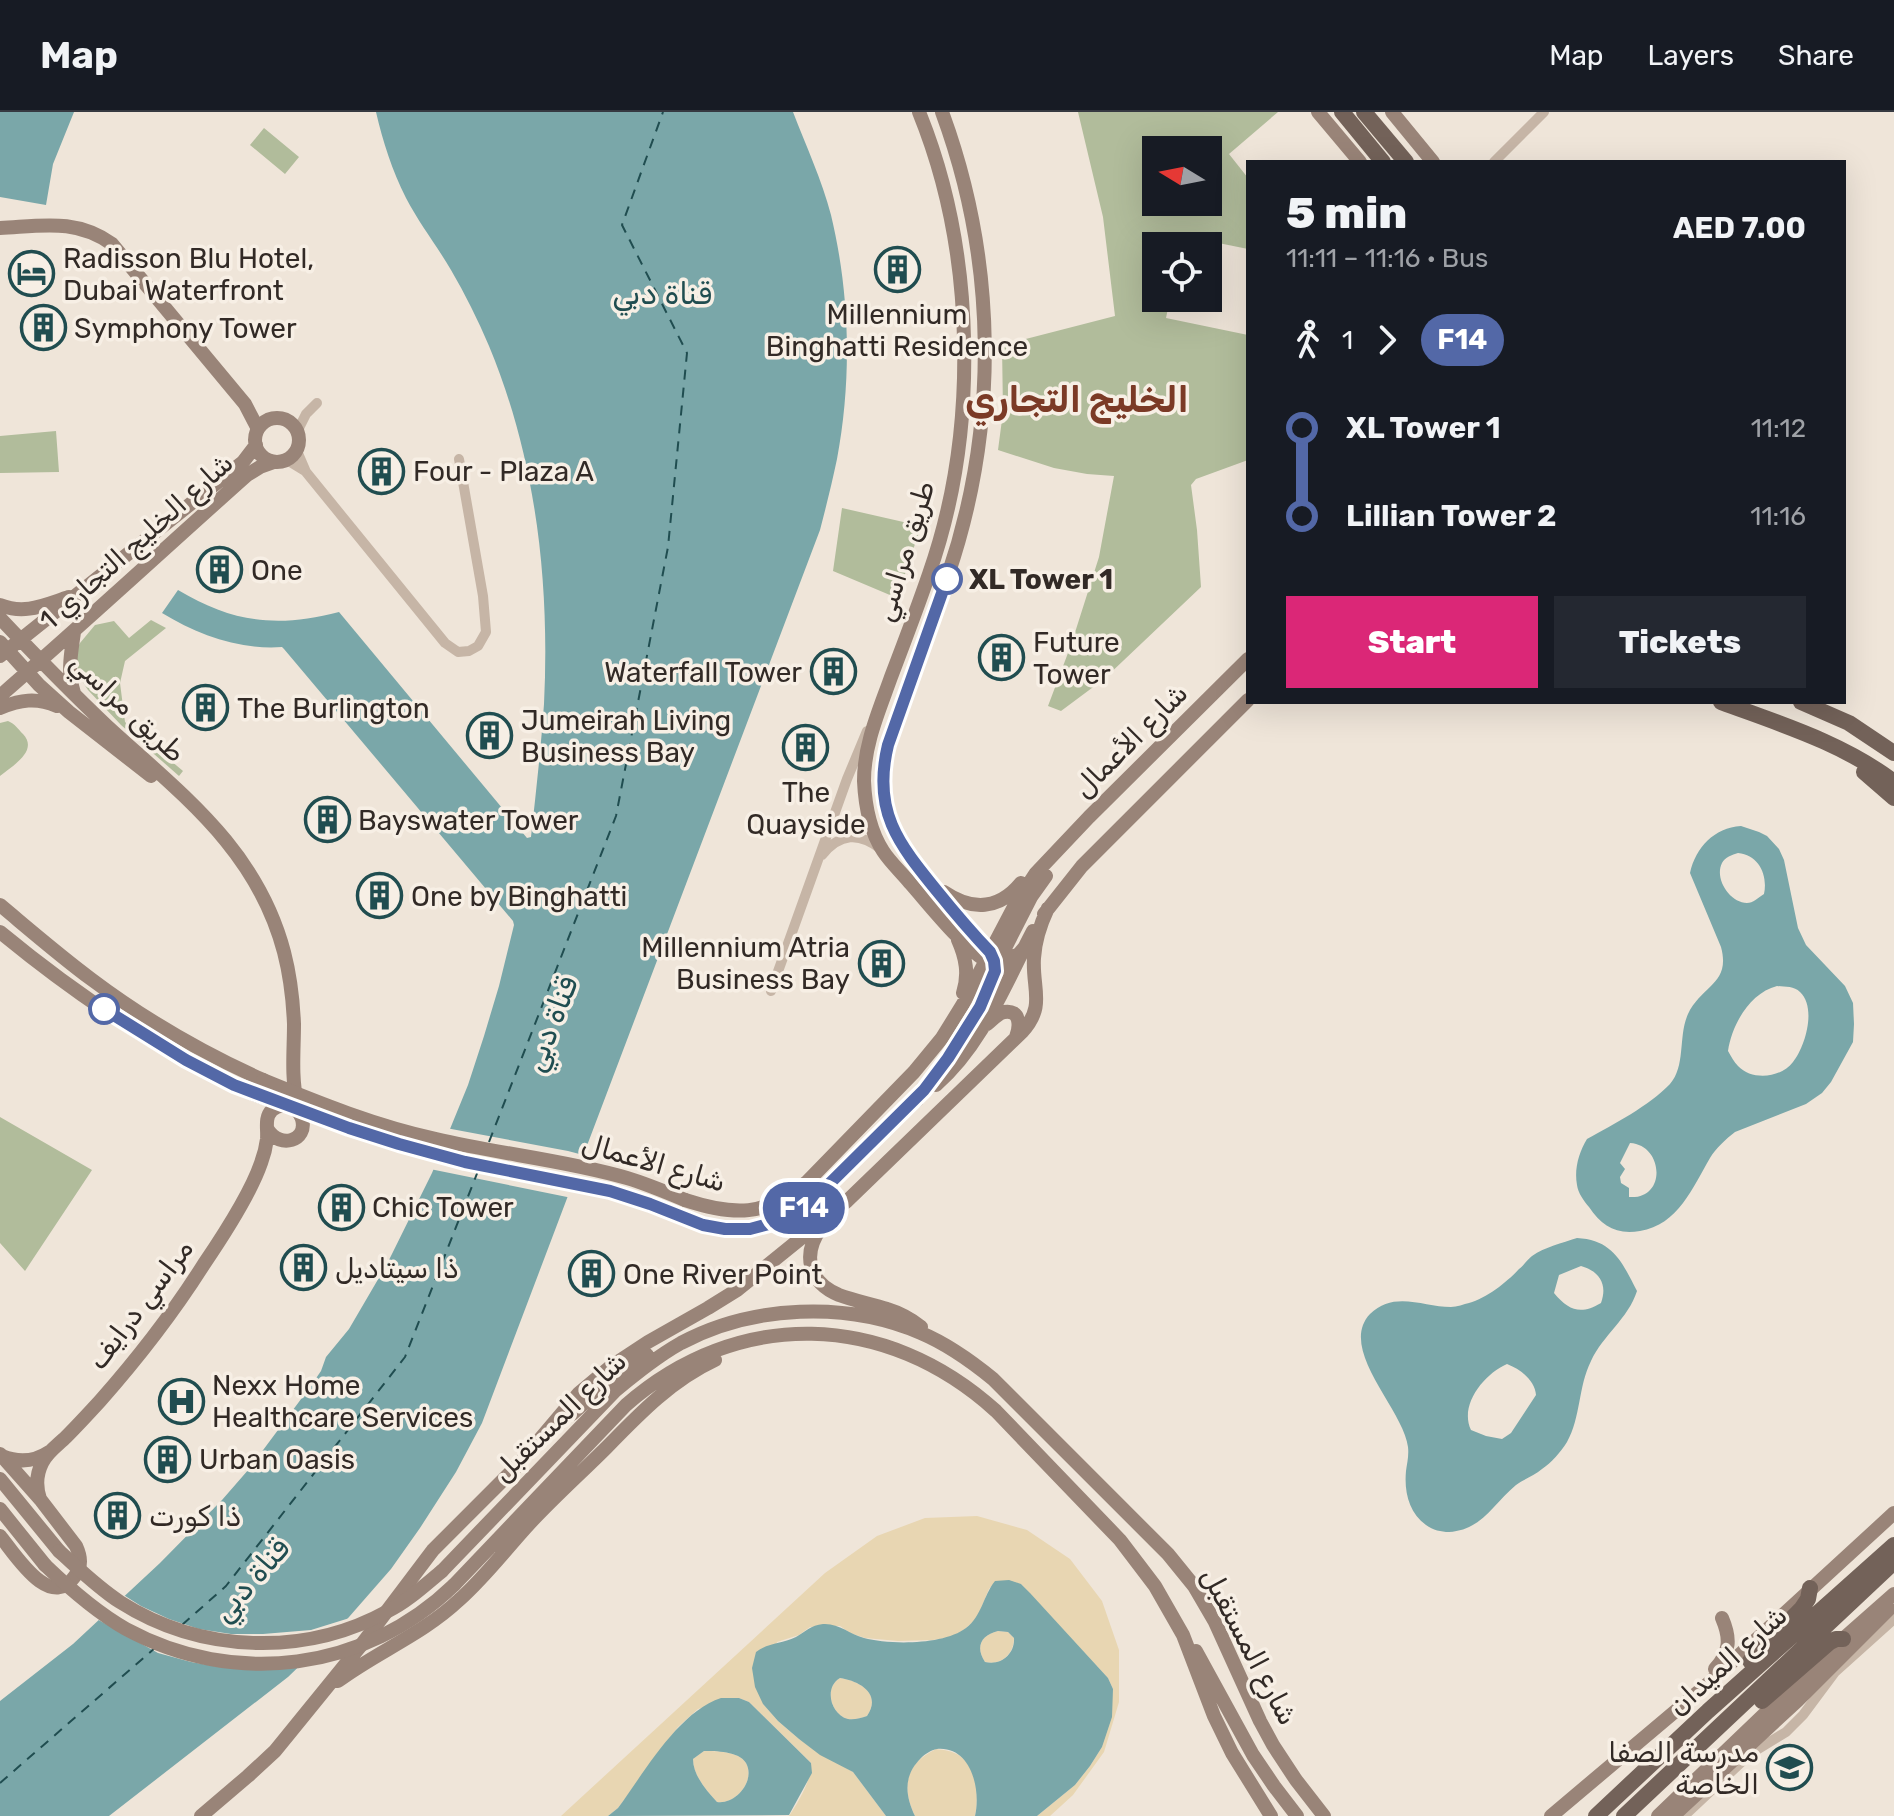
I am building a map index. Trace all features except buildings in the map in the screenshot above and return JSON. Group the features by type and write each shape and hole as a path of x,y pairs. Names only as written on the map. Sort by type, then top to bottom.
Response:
{"main road":[{"path":"1342,112 1381,160"},
{"path":"1364,112 1404,160"},
{"path":"1726,704 1829,743 1894,782"},
{"path":"1806,704 1849,723 1894,753"},
{"path":"1829,743 1894,798"},
{"name":"شارع الميدان","path":"1596,1816 1894,1545"},
{"name":"شارع الميدان","path":"1624,1816 1894,1562"},
{"path":"1708,1711 1712,1701 1802,1608 1810,1588"},
{"path":"1691,1754 1705,1748 1830,1642 1843,1639"}],"street":[{"name":"طريق مراسي","path":"919,112 946,200 963,356 962,399 957,456 940,540 895,648 867,750 864,786 871,821 883,851 951,929 990,959"},
{"name":"طريق مراسي","path":"942,112 960,168 978,252 985,331 982,417 964,522 888,745 883,783 886,808 894,832 907,854 990,959"},
{"path":"1318,112 1358,160"},
{"path":"1392,112 1434,160"},
{"path":"1496,160 1544,112"},
{"path":"0,228 68,226 85,229 112,244 263,424"},
{"path":"294,426 317,403"},
{"path":"281,418 294,426 300,440 286,458 269,461 260,455 256,445 263,424 281,418"},
{"name":"شارع الخليج التجاري 1","path":"2,649 21,640 243,462 256,445"},
{"path":"286,458 306,472 445,643 453,650 463,652 478,646 484,638 486,627 459,459"},
{"name":"شارع الخليج التجاري 1","path":"0,696 247,475 286,458"},
{"path":"0,605 25,610 77,594"},
{"name":"طريق مراسي","path":"0,618 185,798"},
{"path":"74,632 69,663 74,693"},
{"name":"طريق مراسي","path":"2,649 99,737 185,798"},
{"name":"شارع الأعمال","path":"0,905 93,981 132,1008 218,1059 263,1080 394,1129 589,1168 631,1179 710,1208 732,1212 752,1210 790,1196 807,1182 914,1072 952,1023 990,959 1029,883 1089,817 1246,661"},
{"path":"0,708 22,700 38,700 55,704 69,712"},
{"name":"شارع الأعمال","path":"0,932 74,989 143,1034 211,1074 256,1095 399,1144 465,1162 610,1191 703,1225 737,1230 768,1226 788,1219 811,1202 910,1104 952,1070 983,1027 1048,908 1082,866 1246,702"},
{"path":"771,991 857,751 877,716"},
{"path":"1026,946 1013,957 1007,954 1005,948 1044,878 1098,821 1125,781"},
{"path":"185,798 236,851 272,916 284,951 294,1025 292,1075 302,1120 298,1135 289,1141 276,1140 268,1130 268,1117 286,1093 292,1075"},
{"path":"931,883 961,902 984,905 999,902 1011,894 1046,854 1089,817"},
{"path":"816,863 831,844 848,837 865,839 883,851"},
{"path":"518,1465 570,1403 599,1375 657,1336 737,1290 831,1214 884,1168 1027,1027 1037,1006 1035,946 1048,908"},
{"path":"951,929 962,950 967,974 952,1023"},
{"path":"910,1104 936,1074 980,1007 993,976 990,959 1015,966"},
{"path":"983,1027 1001,1013 1009,1012 1019,1020 1016,1037"},
{"path":"275,1108 289,1106 300,1115"},
{"name":"مراسي درايف","path":"40,1499 38,1471 50,1452 94,1407 155,1334 206,1262 256,1175 268,1130"},
{"name":"مراسي درايف","path":"256,1175 289,1141"},
{"path":"831,1214 811,1244 810,1265 819,1280 839,1295 905,1317 940,1342"},
{"name":"شارع المستقبل","path":"0,1479 59,1551 104,1591 136,1612 189,1633 245,1643 302,1641 357,1626 391,1610 442,1571 616,1390 680,1344 743,1320 773,1315 803,1312 843,1314 882,1321 940,1342 976,1365 1009,1394 1181,1570 1215,1622 1273,1745 1324,1816"},
{"name":"شارع المستقبل","path":"0,1509 45,1565 108,1618 144,1637 201,1657 251,1663 302,1661 360,1646 397,1629 430,1607 615,1416 650,1385 676,1369 712,1352 780,1335 828,1334 874,1342 929,1363 979,1395 1120,1540 1155,1586 1183,1635 1223,1735 1242,1772 1271,1816"},
{"path":"320,1698 350,1672 426,1627 450,1608 657,1397 709,1363 780,1335"},
{"path":"201,1816 266,1760 320,1698 440,1541 614,1377 654,1350 680,1344"},
{"path":"1,1455 26,1461 50,1452"},
{"path":"0,1536 43,1584 56,1587 72,1580 78,1572 80,1554 76,1546 1,1455"},
{"path":"1551,1816 1710,1682 1894,1513"},
{"path":"412,1578 412,1590 417,1601 426,1609 438,1611 450,1608"},
{"path":"1658,1816 1894,1594"},
{"path":"1673,1816 1798,1700 1894,1604"},
{"path":"1710,1682 1711,1674 1727,1649 1727,1630 1722,1618"},
{"path":"1684,1816 1750,1754 1792,1726 1835,1672 1894,1619"},
{"path":"1183,1635 1202,1661 1258,1763 1297,1816"}],"green space":[{"path":"1078,112 1278,112 1229,154 1246,175 1246,249 1222,244 1222,232 1142,232 1142,312 1167,312 1166,318 1246,335 1246,461 1196,479 1191,485 1201,587 1104,679 1061,711 1048,706 1099,557 1114,476 1054,468 998,450 1003,412 1002,345 1115,316 1103,217"},
{"path":"264,128 299,157 285,174 250,145"},
{"path":"56,431 59,472 0,473 0,436"},
{"path":"842,508 921,526 897,598 833,571"},
{"path":"151,620 166,628 125,661 120,683 125,722 183,771 179,776 121,725 78,675 76,651 95,625 114,621 129,638"},
{"path":"8,721 23,734 28,746 22,758 0,776 0,723"},
{"path":"0,1117 92,1170 25,1271 0,1243"}],"sand":[{"path":"977,1516 1027,1530 1070,1559 1102,1601 1119,1650 1119,1702 1104,1752 1073,1795 1050,1816 1037,1816 1075,1785 1102,1747 1113,1689 1108,1678 1021,1584 995,1582 977,1618 952,1637 898,1641 865,1638 840,1626 810,1627 799,1635 777,1642 763,1704 799,1739 853,1772 886,1816 789,1816 807,1783 811,1763 749,1702 739,1698 698,1709 678,1727 618,1808 608,1816 561,1816 825,1573 877,1536 925,1518"},
{"path":"998,1631 1008,1632 1014,1638 1012,1649 1006,1658 985,1662 980,1651 981,1642 987,1635"},
{"path":"840,1678 855,1682 867,1690 872,1701 867,1716 848,1719 837,1712 831,1694"},
{"path":"936,1749 957,1754 970,1768 977,1800 975,1816 915,1816 908,1795 909,1777 918,1762"},
{"path":"704,1751 733,1754 746,1763 746,1784 731,1800 717,1802 698,1776 693,1759"}],"water":[{"path":"0,112 74,112 53,164 46,205 0,197"},
{"name":"قناة دبي","path":"376,112 793,112 831,215 842,275 847,367 835,468 820,530 482,1423 456,1472 391,1569 342,1625 288,1677 109,1816 0,1816 0,1701 73,1644 222,1500 310,1387 387,1264 432,1173 468,1085 499,986 514,925 282,647 250,646 219,639 162,613 178,590 218,610 256,619 296,620 339,612 527,838 531,837 543,721 545,612 529,477 505,389 489,346 446,261 406,198 388,156"},
{"path":"1741,826 1759,832 1779,849 1798,928 1806,945 1845,986 1853,1003 1853,1042 1822,1093 1806,1104 1735,1132 1712,1154 1674,1213 1653,1227 1624,1232 1610,1228 1599,1219 1580,1194 1576,1173 1580,1155 1587,1139 1642,1107 1675,1077 1688,1014 1719,977 1723,959 1721,947 1690,873 1697,855 1708,840","holes":["1738,853 1757,862 1765,880 1764,894 1749,903 1730,895 1720,876 1723,861","1777,986 1800,992 1808,1008 1807,1027 1802,1047 1793,1062 1774,1074 1758,1076 1744,1071 1728,1051 1738,1020 1751,1003","1630,1143 1650,1153 1656,1172 1650,1190 1641,1196 1629,1197 1629,1188 1621,1183 1620,1177 1625,1169 1620,1163"]},
{"path":"1577,1238 1599,1243 1615,1254 1637,1291 1628,1310 1591,1361 1567,1442 1549,1464 1516,1485 1479,1521 1449,1532 1431,1528 1415,1514 1409,1501 1406,1479 1408,1447 1404,1432 1366,1362 1361,1344 1362,1328 1370,1314 1389,1303 1399,1301 1451,1307 1476,1301 1503,1284 1532,1256","holes":["1581,1266 1597,1275 1603,1290 1601,1303 1581,1310 1565,1304 1554,1293 1559,1275","1507,1364 1526,1376 1536,1395 1511,1433 1502,1439 1471,1430 1468,1411 1476,1391 1490,1375"]},
{"path":"1009,1580 1021,1584 1108,1678 1113,1689 1112,1717 1102,1747 1075,1785 1037,1816 975,1816 975,1783 966,1762 949,1750 937,1749 921,1758 911,1772 908,1793 915,1816 886,1816 853,1772 820,1755 778,1721 763,1704 755,1687 752,1668 756,1652 761,1649 823,1624 834,1625 864,1638 888,1642 944,1638 971,1623 995,1581","holes":["998,1631 1008,1632 1014,1638 1012,1649 1006,1658 985,1662 980,1651 981,1642 987,1635","840,1678 855,1682 867,1690 872,1701 867,1716 848,1719 837,1712 831,1694"]},
{"path":"721,1698 739,1698 749,1702 811,1763 812,1773 789,1815 608,1816 618,1808 676,1730 705,1705","holes":["704,1751 733,1754 746,1763 746,1784 731,1800 717,1802 698,1776 693,1759"]}],"pier":[{"path":"446,1128 587,1156 572,1198 430,1169"},
{"path":"122,1594 169,1619 199,1629 231,1634 311,1630 356,1616 304,1667 225,1668 158,1653 95,1618"}],"ferry route":[{"path":"489,1142 616,816 668,547 687,353 622,225 663,112"},
{"path":"182,1625 226,1586 405,1357 478,1171"},
{"path":"0,1783 156,1647"}],"bus line":[{"name":"F14","path":"104,1009 186,1060 234,1085 366,1134 465,1162 610,1191 714,1228 750,1229 788,1219 819,1195 924,1090 970,1024 995,971 990,952 900,843 889,820 884,796 883,770 888,745 947,579"}],"place":[{"name":"Millennium Binghatti Residence","path":"897,269"},
{"name":"Radisson Blu Hotel, Dubai Waterfront","path":"32,274"},
{"name":"Symphony Tower","path":"43,328"},
{"name":"Four - Plaza A","path":"382,471"},
{"name":"One","path":"220,570"},
{"name":"XL Tower 1","path":"947,579"},
{"name":"Future Tower","path":"1002,658"},
{"name":"Waterfall Tower","path":"833,672"},
{"name":"The Burlington","path":"206,708"},
{"name":"Jumeirah Living Business Bay","path":"490,736"},
{"name":"The Quayside","path":"806,748"},
{"name":"Bayswater Tower","path":"327,820"},
{"name":"One by Binghatti","path":"380,896"},
{"name":"Millennium Atria Business Bay","path":"881,963"},
{"name":"Chic Tower","path":"341,1207"},
{"name":"ذا سيتاديل","path":"304,1268"},
{"name":"One River Point","path":"592,1274"},
{"name":"Nexx Home Healthcare Services","path":"181,1401"},
{"name":"Urban Oasis","path":"168,1459"},
{"name":"ذا كورت","path":"118,1516"},
{"name":"مدرسة الصفا الخاصة","path":"1790,1768"}],"district":[{"name":"الخليج التجاري","path":"1077,399"}]}
